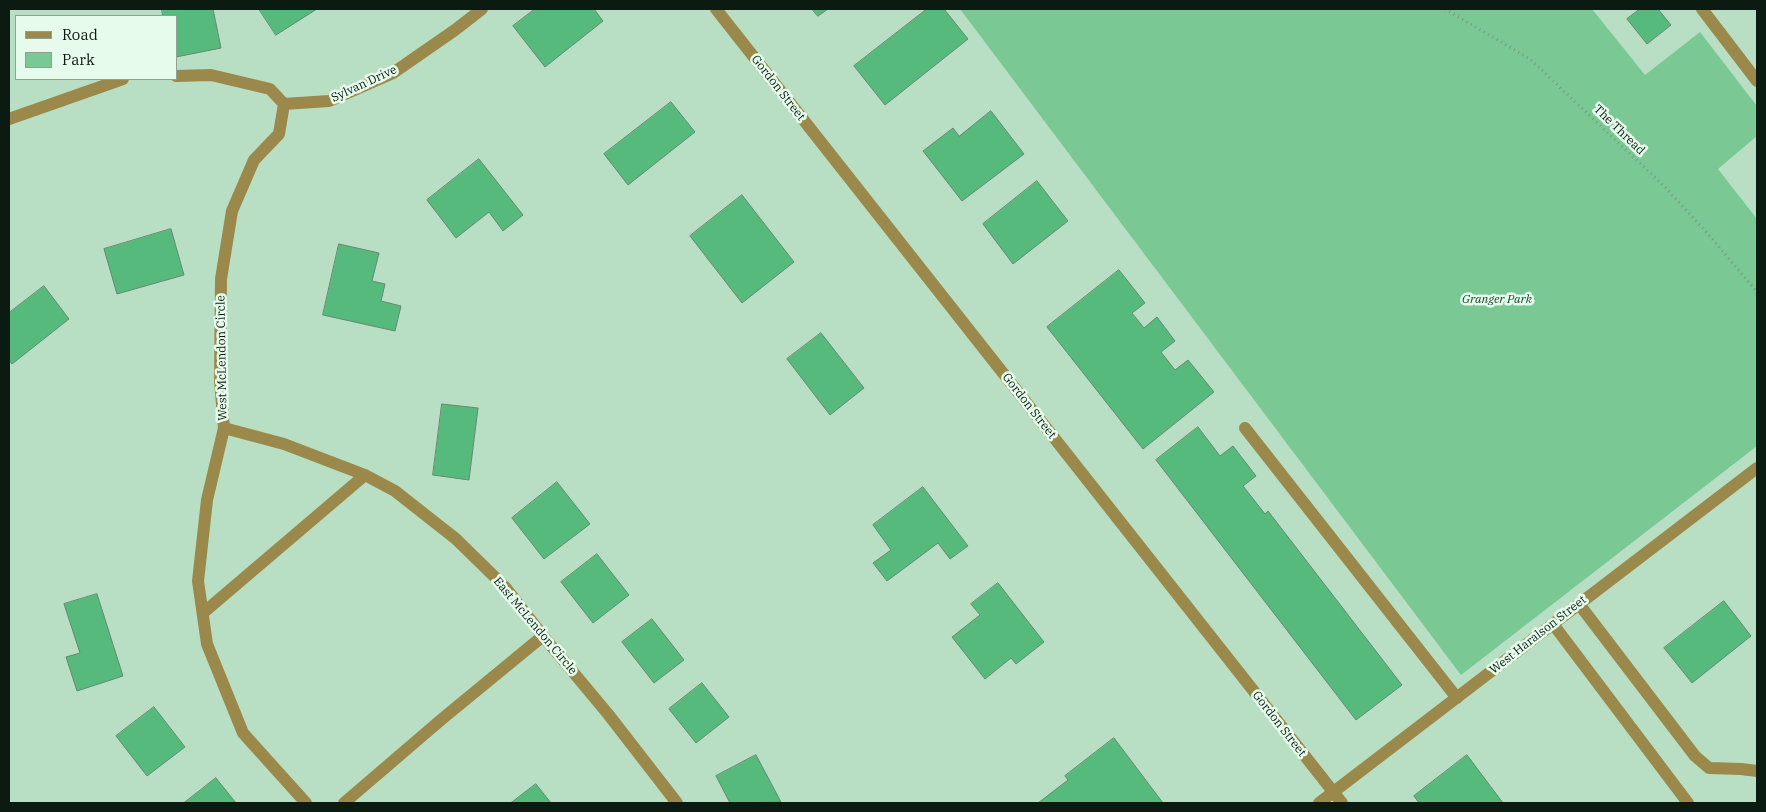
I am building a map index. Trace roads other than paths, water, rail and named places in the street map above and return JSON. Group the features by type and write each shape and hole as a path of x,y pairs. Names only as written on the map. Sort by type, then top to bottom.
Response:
{"street":[{"name":"Sylvan Drive","path":"284,104 329,101 392,73 482,9"},
{"name":"Gordon Street","path":"716,9 1342,803"},
{"path":"1702,9 1757,81"},
{"path":"178,76 211,75 270,89 284,104"},
{"path":"9,119 120,80"},
{"name":"West McLendon Circle","path":"284,104 279,134 254,160 232,211 221,279 220,380 224,428 207,500 198,581 206,644 243,734 306,803"},
{"name":"East McLendon Circle","path":"224,428 284,444 365,475 395,491 456,538 505,587 677,803"},
{"path":"1245,428 1457,698"},
{"name":"West Haralson Street","path":"1320,803 1757,468"},
{"path":"202,613 365,475"},
{"path":"1580,604 1695,756 1709,768 1741,769 1757,772"},
{"path":"1554,624 1688,803"},
{"path":"344,803 543,636"}],"park label":[{"name":"Granger Park","path":"1497,300"}]}
